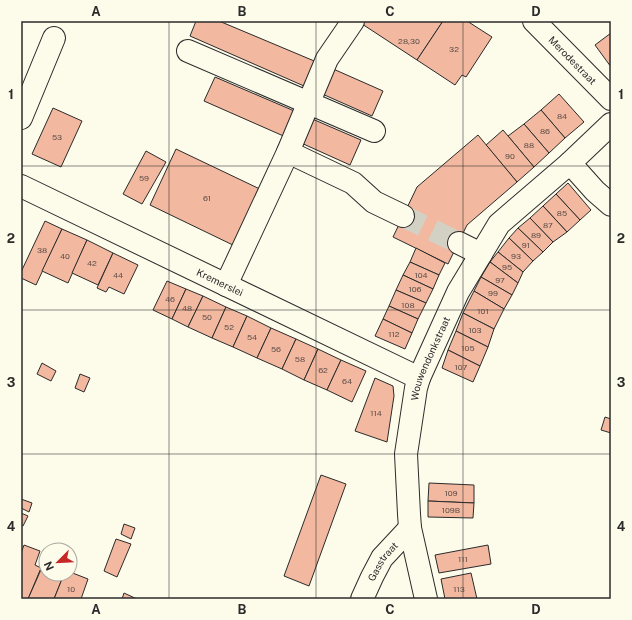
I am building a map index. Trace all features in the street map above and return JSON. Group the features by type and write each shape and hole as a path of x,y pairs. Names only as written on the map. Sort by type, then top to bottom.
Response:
{"street":[{"path":"226,285 288,152 327,59 353,21"},
{"name":"Merodestraat","path":"534,21 611,99"},
{"path":"21,118 54,38"},
{"path":"188,51 374,131"},
{"name":"Wouwendonkstraat","path":"426,599 410,528 406,454 416,388 419,378 458,292 499,224 570,163 611,124"},
{"path":"288,152 353,183 374,202 403,216"},
{"path":"570,163 595,191 611,205"},
{"name":"Kremerslei","path":"21,186 419,378"},
{"path":"458,243 481,254"},
{"name":"Gasstraat","path":"362,599 382,558 410,528"}],"building":[{"path":"196,21 219,21 319,63 304,86 190,36"},
{"path":"443,21 417,60 359,22"},
{"path":"443,21 467,21 492,37 466,77 462,75 455,85 417,60"},
{"path":"611,33 611,67 595,45"},
{"path":"331,68 383,91 372,116 320,93"},
{"path":"215,77 299,113 288,138 204,101"},
{"path":"559,94 584,122 565,138 541,110"},
{"path":"53,108 82,121 61,167 32,154"},
{"path":"541,110 565,138 549,153 524,124"},
{"path":"310,118 361,140 350,165 299,142"},
{"path":"524,124 549,153 534,167 508,136"},
{"path":"503,130 534,167 517,182 486,145"},
{"path":"478,135 517,182 467,225 448,264 393,237 417,187"},
{"path":"176,149 264,191 237,247 150,205"},
{"path":"146,151 166,162 142,204 123,194"},
{"path":"568,183 591,210 580,220 556,194"},
{"path":"556,194 580,220 567,232 543,206"},
{"path":"543,206 567,232 553,242 530,218"},
{"path":"530,218 553,242 543,252 518,228"},
{"path":"45,221 62,229 36,285 21,278 21,272"},
{"path":"518,228 543,252 533,261 509,238"},
{"path":"62,229 87,240 68,283 42,271"},
{"path":"509,238 533,261 523,272 498,252"},
{"path":"87,240 113,253 98,285 72,273"},
{"path":"416,248 445,263 439,275 410,262"},
{"path":"498,252 523,272 518,283 490,262"},
{"path":"113,253 138,265 124,294 109,287 106,292 97,288"},
{"path":"410,262 439,275 433,289 403,275"},
{"path":"490,262 518,283 512,295 481,277"},
{"path":"403,275 433,289 426,303 396,290"},
{"path":"481,277 512,295 504,309 474,291"},
{"path":"167,281 186,289 172,319 153,310"},
{"path":"186,289 203,296 188,327 172,319"},
{"path":"396,290 426,303 418,319 389,306"},
{"path":"474,291 504,309 494,329 463,313"},
{"path":"203,296 226,307 212,338 188,327"},
{"path":"389,306 418,319 412,333 383,319"},
{"path":"226,307 247,316 233,347 212,338"},
{"path":"463,313 494,329 488,347 456,331"},
{"path":"247,316 271,328 257,358 233,347"},
{"path":"383,319 412,333 405,349 375,336"},
{"path":"271,328 296,339 282,369 257,358"},
{"path":"456,331 488,347 480,366 448,350"},
{"path":"296,339 318,349 304,380 282,369"},
{"path":"318,349 341,360 327,390 304,380"},
{"path":"448,350 480,366 473,382 442,368"},
{"path":"341,360 366,371 352,402 327,390"},
{"path":"42,363 56,371 51,381 37,374"},
{"path":"80,374 90,378 84,392 75,388"},
{"path":"375,378 393,386 394,396 387,442 355,431"},
{"path":"605,417 611,419 611,433 601,430"},
{"path":"321,475 346,484 309,586 284,576"},
{"path":"429,483 474,485 474,503 428,501"},
{"path":"21,499 32,503 29,512 21,508"},
{"path":"428,501 474,503 473,518 428,517"},
{"path":"21,513 28,516 23,526 21,525"},
{"path":"124,524 135,528 131,539 121,534"},
{"path":"116,539 131,544 117,577 104,571"},
{"path":"24,545 38,550 38,557 35,565 38,566 38,575 28,599 21,599 21,553"},
{"path":"488,545 491,564 439,573 435,555"},
{"path":"471,573 477,599 445,599 441,579"},
{"path":"78,575 88,579 81,599 54,599 61,582 78,582"},
{"path":"38,576 38,582 61,582 54,599 28,599"},
{"path":"124,593 137,599 122,599"}],"tunnel":[{"path":"403,216 459,243"}]}
